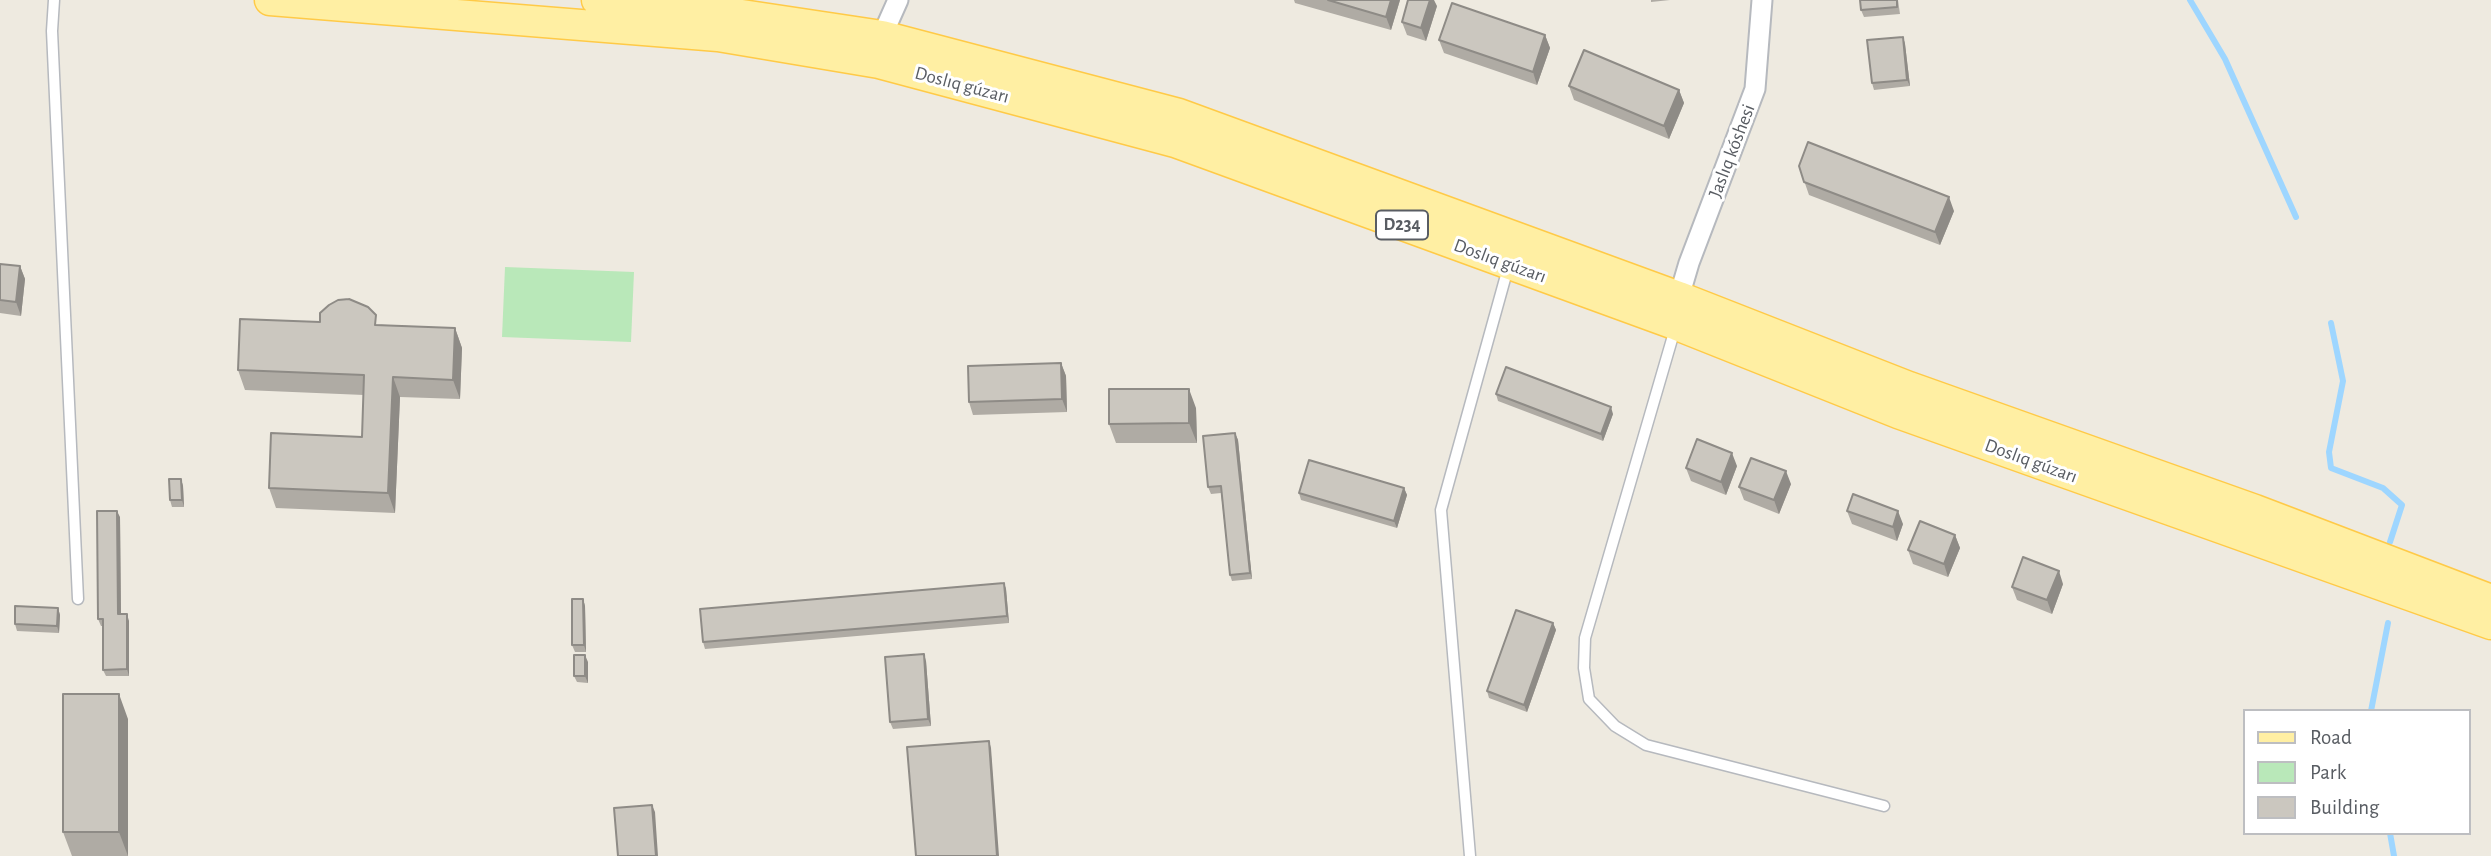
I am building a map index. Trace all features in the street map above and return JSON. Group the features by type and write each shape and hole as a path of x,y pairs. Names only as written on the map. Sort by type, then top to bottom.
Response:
{"main road":[{"name":"Doslıq gúzarı","path":"270,0 718,36 879,63 1175,142 1509,264 1678,311"},
{"name":"Doslıq gúzarı","path":"597,0 708,10 882,36 1179,114 1903,400 2491,624"},
{"name":"Doslıq gúzarı","path":"1903,400 2255,510 2491,600"}],"street":[{"path":"882,36 898,0"},
{"name":"Jaslıq kóshesi","path":"1678,311 1689,263 1755,89 1762,0"}],"lane":[{"path":"54,0 52,32 78,599"},
{"path":"1470,856 1441,510 1509,264"},
{"path":"1678,311 1585,639 1584,668 1589,699 1615,726 1646,745 1884,806"}],"green space":[{"path":"505,267 634,272 631,342 502,337"}],"building":[{"path":"1328,0 1391,0 1386,17"},
{"path":"1408,0 1430,0 1421,28 1402,22"},
{"path":"1860,0 1897,0 1897,7 1861,10"},
{"path":"1452,3 1545,35 1533,72 1439,40"},
{"path":"1903,37 1907,80 1872,83 1867,40"},
{"path":"1584,50 1679,90 1664,126 1569,86"},
{"path":"1808,142 1949,197 1935,232 1804,182 1799,166"},
{"path":"0,264 20,266 16,302 0,300"},
{"path":"349,299 368,307 376,315 375,325 455,328 453,380 393,377 388,493 269,488 271,433 362,437 364,375 238,370 240,319 320,322 320,313 329,305 338,300"},
{"path":"1061,363 1062,399 969,402 968,366"},
{"path":"1506,367 1611,407 1601,434 1496,394"},
{"path":"1109,389 1189,389 1189,423 1109,424"},
{"path":"1235,433 1250,573 1230,575 1221,486 1208,487 1203,436"},
{"path":"1697,439 1732,453 1721,482 1686,468"},
{"path":"1751,458 1786,471 1774,500 1739,487"},
{"path":"1309,460 1404,488 1394,521 1299,493"},
{"path":"169,479 181,479 182,500 170,500"},
{"path":"1853,494 1898,511 1893,527 1847,511"},
{"path":"97,511 117,511 118,614 127,614 127,669 103,670 103,619 98,619"},
{"path":"1920,521 1955,535 1944,564 1908,550"},
{"path":"2023,557 2059,571 2047,600 2012,587"},
{"path":"1004,583 1007,616 703,642 700,609"},
{"path":"572,599 583,599 584,645 572,645"},
{"path":"15,606 58,608 57,626 15,624"},
{"path":"1516,610 1553,623 1524,705 1487,691"},
{"path":"924,654 928,719 890,722 885,657"},
{"path":"574,655 585,655 585,676 574,676"},
{"path":"63,694 119,694 119,832 63,832"},
{"path":"989,741 997,856 916,856 907,747"},
{"path":"652,805 656,856 618,856 614,808"}],"waterway":[{"path":"2190,0 2225,59 2296,217"},
{"path":"2331,323 2343,381 2329,452 2331,468 2383,488 2402,505 2390,542"},
{"path":"2371,709 2388,623"},
{"path":"2390,835 2394,856"}]}
